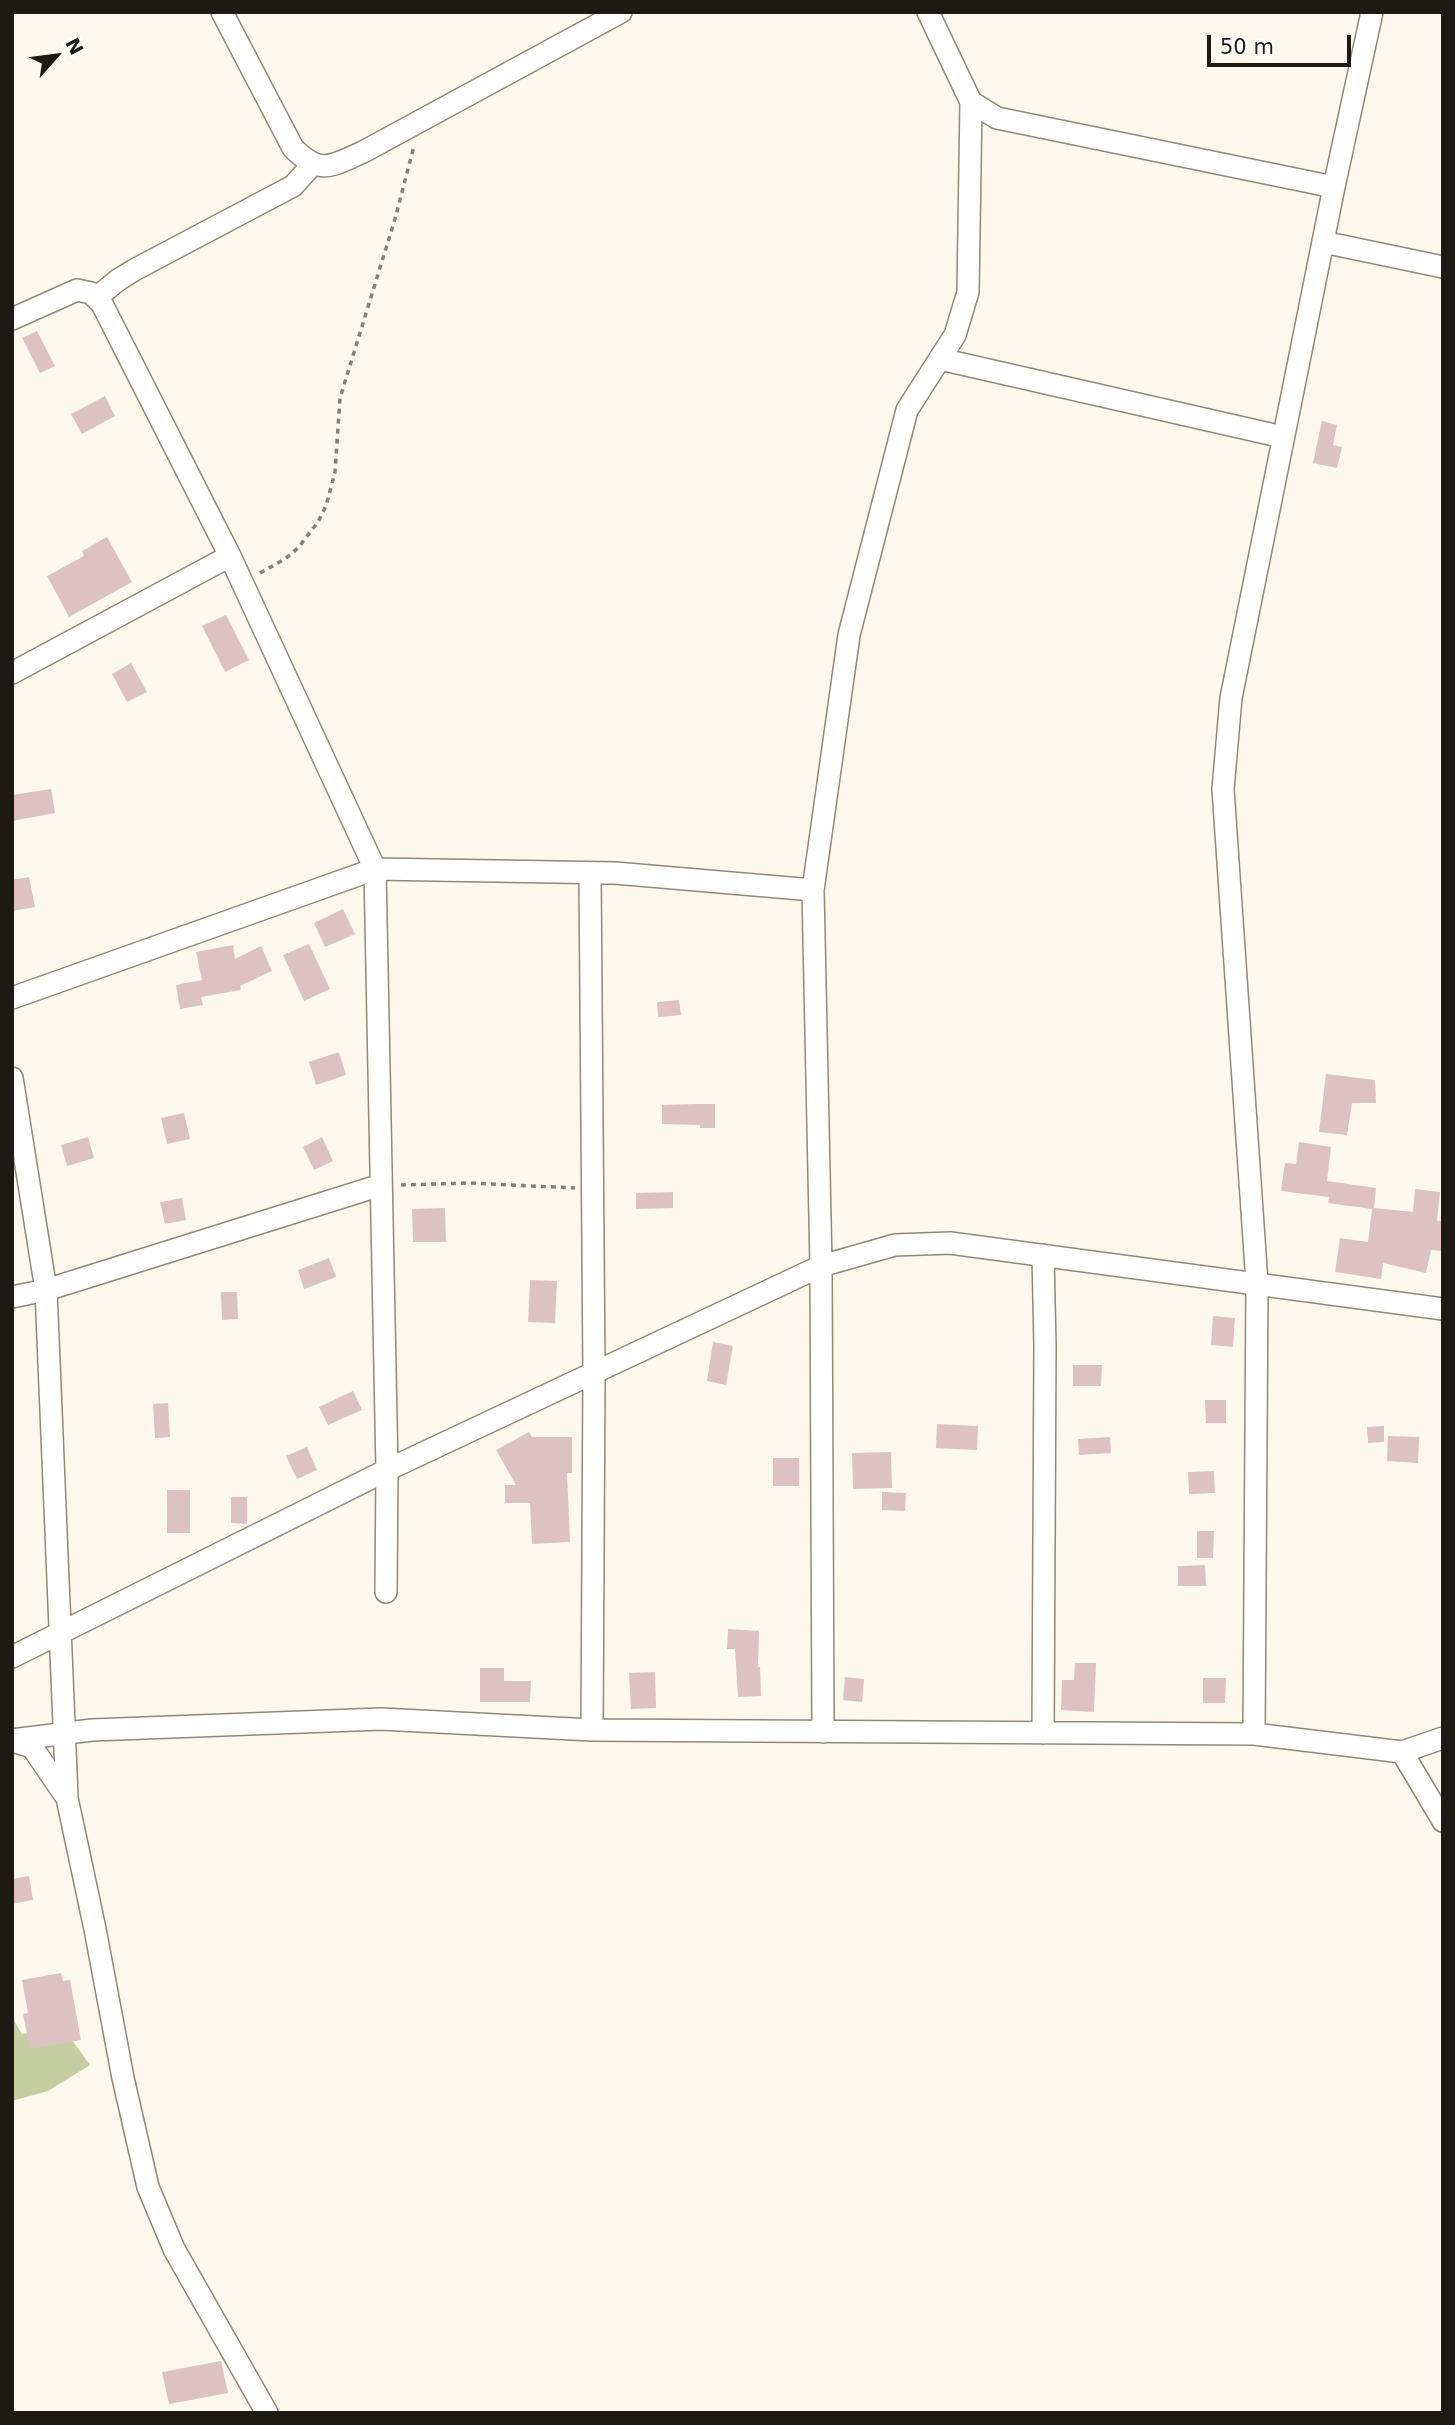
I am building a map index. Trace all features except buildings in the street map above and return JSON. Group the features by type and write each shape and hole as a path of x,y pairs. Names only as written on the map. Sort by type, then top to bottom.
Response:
{"street":[{"path":"222,12 293,148 317,167 335,164 415,124 621,12"},
{"path":"823,1732 821,1266 813,890 849,635 907,410 955,335 968,292 971,102 928,12"},
{"path":"1254,1734 1257,1283 1223,789 1231,698 1372,12"},
{"path":"971,102 997,118 1334,187"},
{"path":"96,298 136,269 293,186 313,164"},
{"path":"1323,242 1443,267"},
{"path":"12,319 78,290 91,293 102,304 229,556 375,869 387,1470 386,1592"},
{"path":"940,359 1283,437"},
{"path":"12,673 229,556"},
{"path":"12,998 375,869 590,873 813,890"},
{"path":"590,873 592,1730"},
{"path":"12,1078 46,1290 67,1798 123,2078 148,2187 174,2249 267,2413"},
{"path":"12,1297 46,1290 381,1185"},
{"path":"12,1657 387,1470 821,1266 895,1245 950,1243 1443,1310"},
{"path":"1043,1255 1043,1733"},
{"path":"12,1740 92,1730 381,1719 592,1730 1254,1734 1402,1752 1443,1738"},
{"path":"12,1740 32,1747 67,1798"},
{"path":"1402,1752 1443,1821"}],"path":[{"path":"242,583 285,559 298,548 309,536 326,506 335,472 340,398 398,206 416,139 415,124"},
{"path":"381,1185 469,1183 592,1189"}],"green space":[{"path":"12,2017 22,2034 64,2029 90,2065 48,2091 12,2101"}]}
